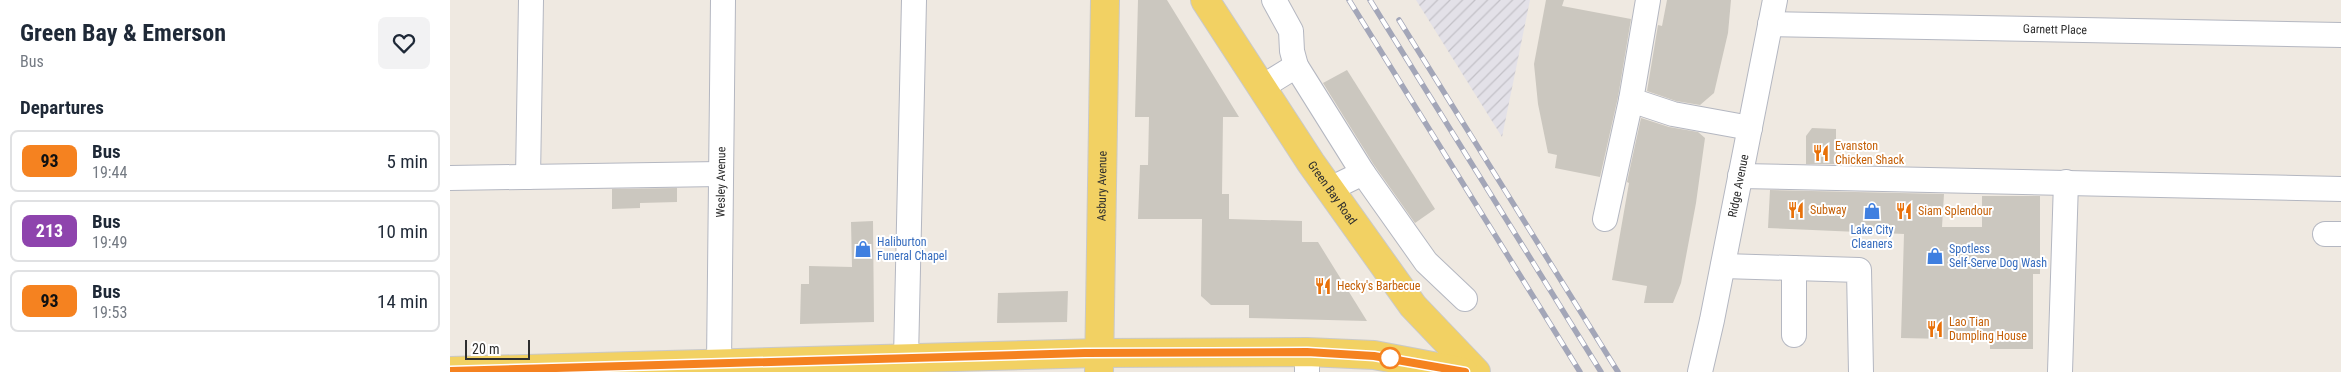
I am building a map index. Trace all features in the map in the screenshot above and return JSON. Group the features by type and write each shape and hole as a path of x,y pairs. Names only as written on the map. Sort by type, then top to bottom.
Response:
{"main road":[{"name":"Asbury Avenue","path":"1099,362 1105,0"},
{"name":"Green Bay Road","path":"1209,1 1262,87 1330,190 1413,306 1476,372"},
{"path":"450,371 603,370 719,364 817,366 906,358 1099,362 1307,362 1374,356 1464,372"}],"street":[{"path":"528,177 531,0"},
{"name":"Wesley Avenue","path":"719,364 723,0"},
{"path":"906,358 914,0"},
{"path":"1274,0 1291,31 1292,51 1296,66 1363,173 1426,262 1465,299"},
{"path":"1605,219 1631,100 1648,0"},
{"name":"Ridge Avenue","path":"1700,372 1723,266 1774,0"},
{"name":"Garnett Place","path":"1770,24 2341,35"},
{"path":"1262,87 1296,66"},
{"path":"1631,100 1673,114 1750,128"},
{"path":"1330,190 1363,173"},
{"path":"450,178 720,174"},
{"path":"1740,176 2341,188"},
{"path":"2060,372 2066,182"},
{"path":"1723,266 1859,270 1861,372"},
{"path":"1794,268 1794,335"}],"shaded area":[{"path":"1416,0 1530,0 1502,137"}],"building":[{"path":"1138,0 1167,0 1239,117 1223,117 1222,194 1229,194 1229,219 1302,221 1302,242 1318,242 1367,321 1249,318 1249,305 1211,305 1201,296 1202,219 1138,219 1140,165 1148,165 1149,117 1135,117"},
{"path":"1546,0 1564,0 1562,6 1631,19 1618,97 1600,177 1555,168 1557,155 1548,153 1538,104 1534,64"},
{"path":"1667,0 1731,0 1728,33 1714,93 1700,105 1676,101 1647,91 1658,25 1662,26"},
{"path":"1347,70 1435,209 1415,223 1374,165 1323,83"},
{"path":"1641,118 1669,127 1698,132 1705,138 1696,203 1681,283 1673,303 1644,303 1647,286 1612,280 1629,183 1627,182"},
{"name":"Evanston Chicken Shack","path":"1812,128 1836,129 1836,164 1806,164 1806,136"},
{"path":"677,188 677,202 640,203 640,208 612,209 612,189"},
{"path":"1770,190 1944,194 1942,227 1982,227 1982,196 2040,196 2040,274 2033,274 2033,349 1990,349 1990,340 1901,338 1904,234 1768,228"},
{"path":"873,221 874,322 800,324 801,284 809,284 809,266 852,267 851,222"},
{"path":"1068,291 1067,322 997,323 998,293"}],"railway":[{"path":"1349,0 1580,372"},
{"path":"1370,0 1601,372"},
{"path":"1399,20 1618,372"}],"bus line":[{"name":"93","path":"450,371 1085,353 1307,352 1390,358 1465,372"}],"place":[{"name":"Evanston Chicken Shack","path":"1821,153"},
{"name":"Subway","path":"1796,210"},
{"name":"Lake City Cleaners","path":"1872,211"},
{"name":"Siam Splendour","path":"1904,211"},
{"name":"Haliburton Funeral Chapel","path":"863,249"},
{"name":"Spotless Self-Serve Dog Wash","path":"1935,256"},
{"name":"Hecky's Barbecue","path":"1323,286"},
{"name":"Lao Tian Dumpling House","path":"1935,329"}]}
